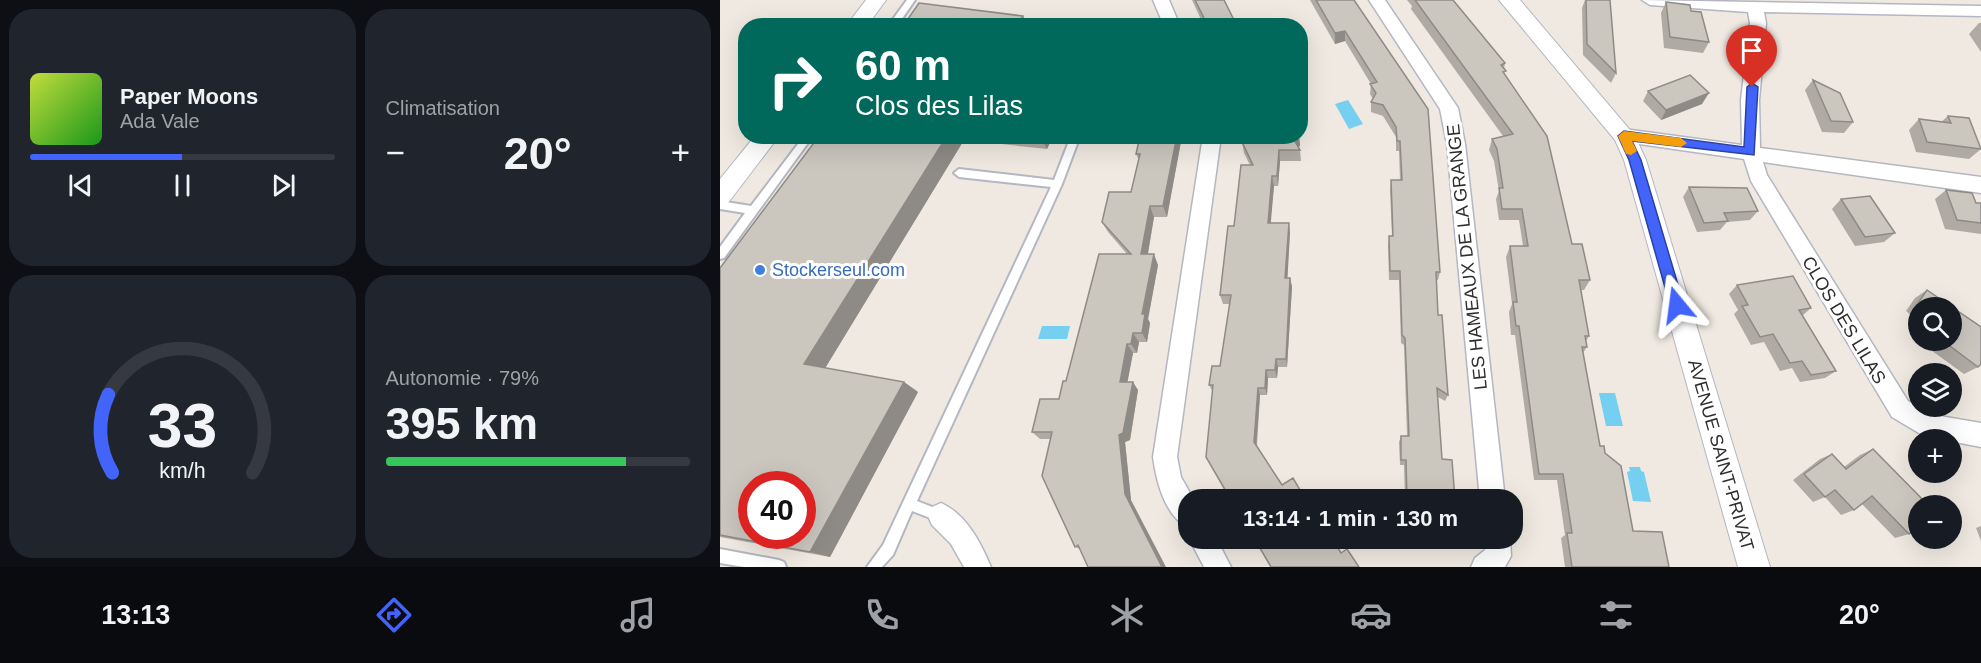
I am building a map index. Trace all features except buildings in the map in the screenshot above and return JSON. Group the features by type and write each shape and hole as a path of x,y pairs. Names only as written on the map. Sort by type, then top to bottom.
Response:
{"street":[{"path":"862,18 876,0"},
{"path":"1161,0 1169,18"},
{"name":"LES HAMEAUX DE LA GRANGE","path":"1377,0 1449,108 1457,156 1491,489"},
{"name":"AVENUE SAINT-PRIVAT","path":"1509,0 1624,136 1635,160 1754,567"},
{"path":"1650,0 1755,7 1981,11"},
{"name":"CLOS DES LILAS","path":"1755,7 1758,23 1749,152 1758,176 1900,410 1911,419 1938,429 1981,435"},
{"path":"1624,136 1981,185"},
{"path":"720,196 762,144"},
{"path":"1178,497 1169,482 1165,457 1211,144"},
{"path":"941,516 960,536 978,567"},
{"path":"1208,549 1218,567"},
{"path":"1484,567 1498,555 1498,549"}],"lane":[{"path":"898,18 911,0"},
{"path":"720,255 803,144"},
{"path":"874,567 888,550 1057,184 1073,144"},
{"path":"959,173 1057,184"},
{"path":"720,206 754,211"},
{"path":"909,504 941,516"},
{"path":"720,556 779,567"}],"water":[{"path":"1348,100 1363,124 1349,129 1335,104"},
{"path":"1042,326 1070,326 1067,339 1038,339"},
{"path":"1599,393 1615,393 1623,426 1606,426"},
{"path":"1629,467 1640,467 1644,472 1651,502 1633,501 1627,472 1630,471"}],"slow traffic":[{"path":"1631,151 1624,136 1681,143"}],"place":[{"name":"Stockerseul.com","path":"760,270"}],"route":[{"path":"1677,305 1635,160 1624,136 1749,152 1752,87"}]}
